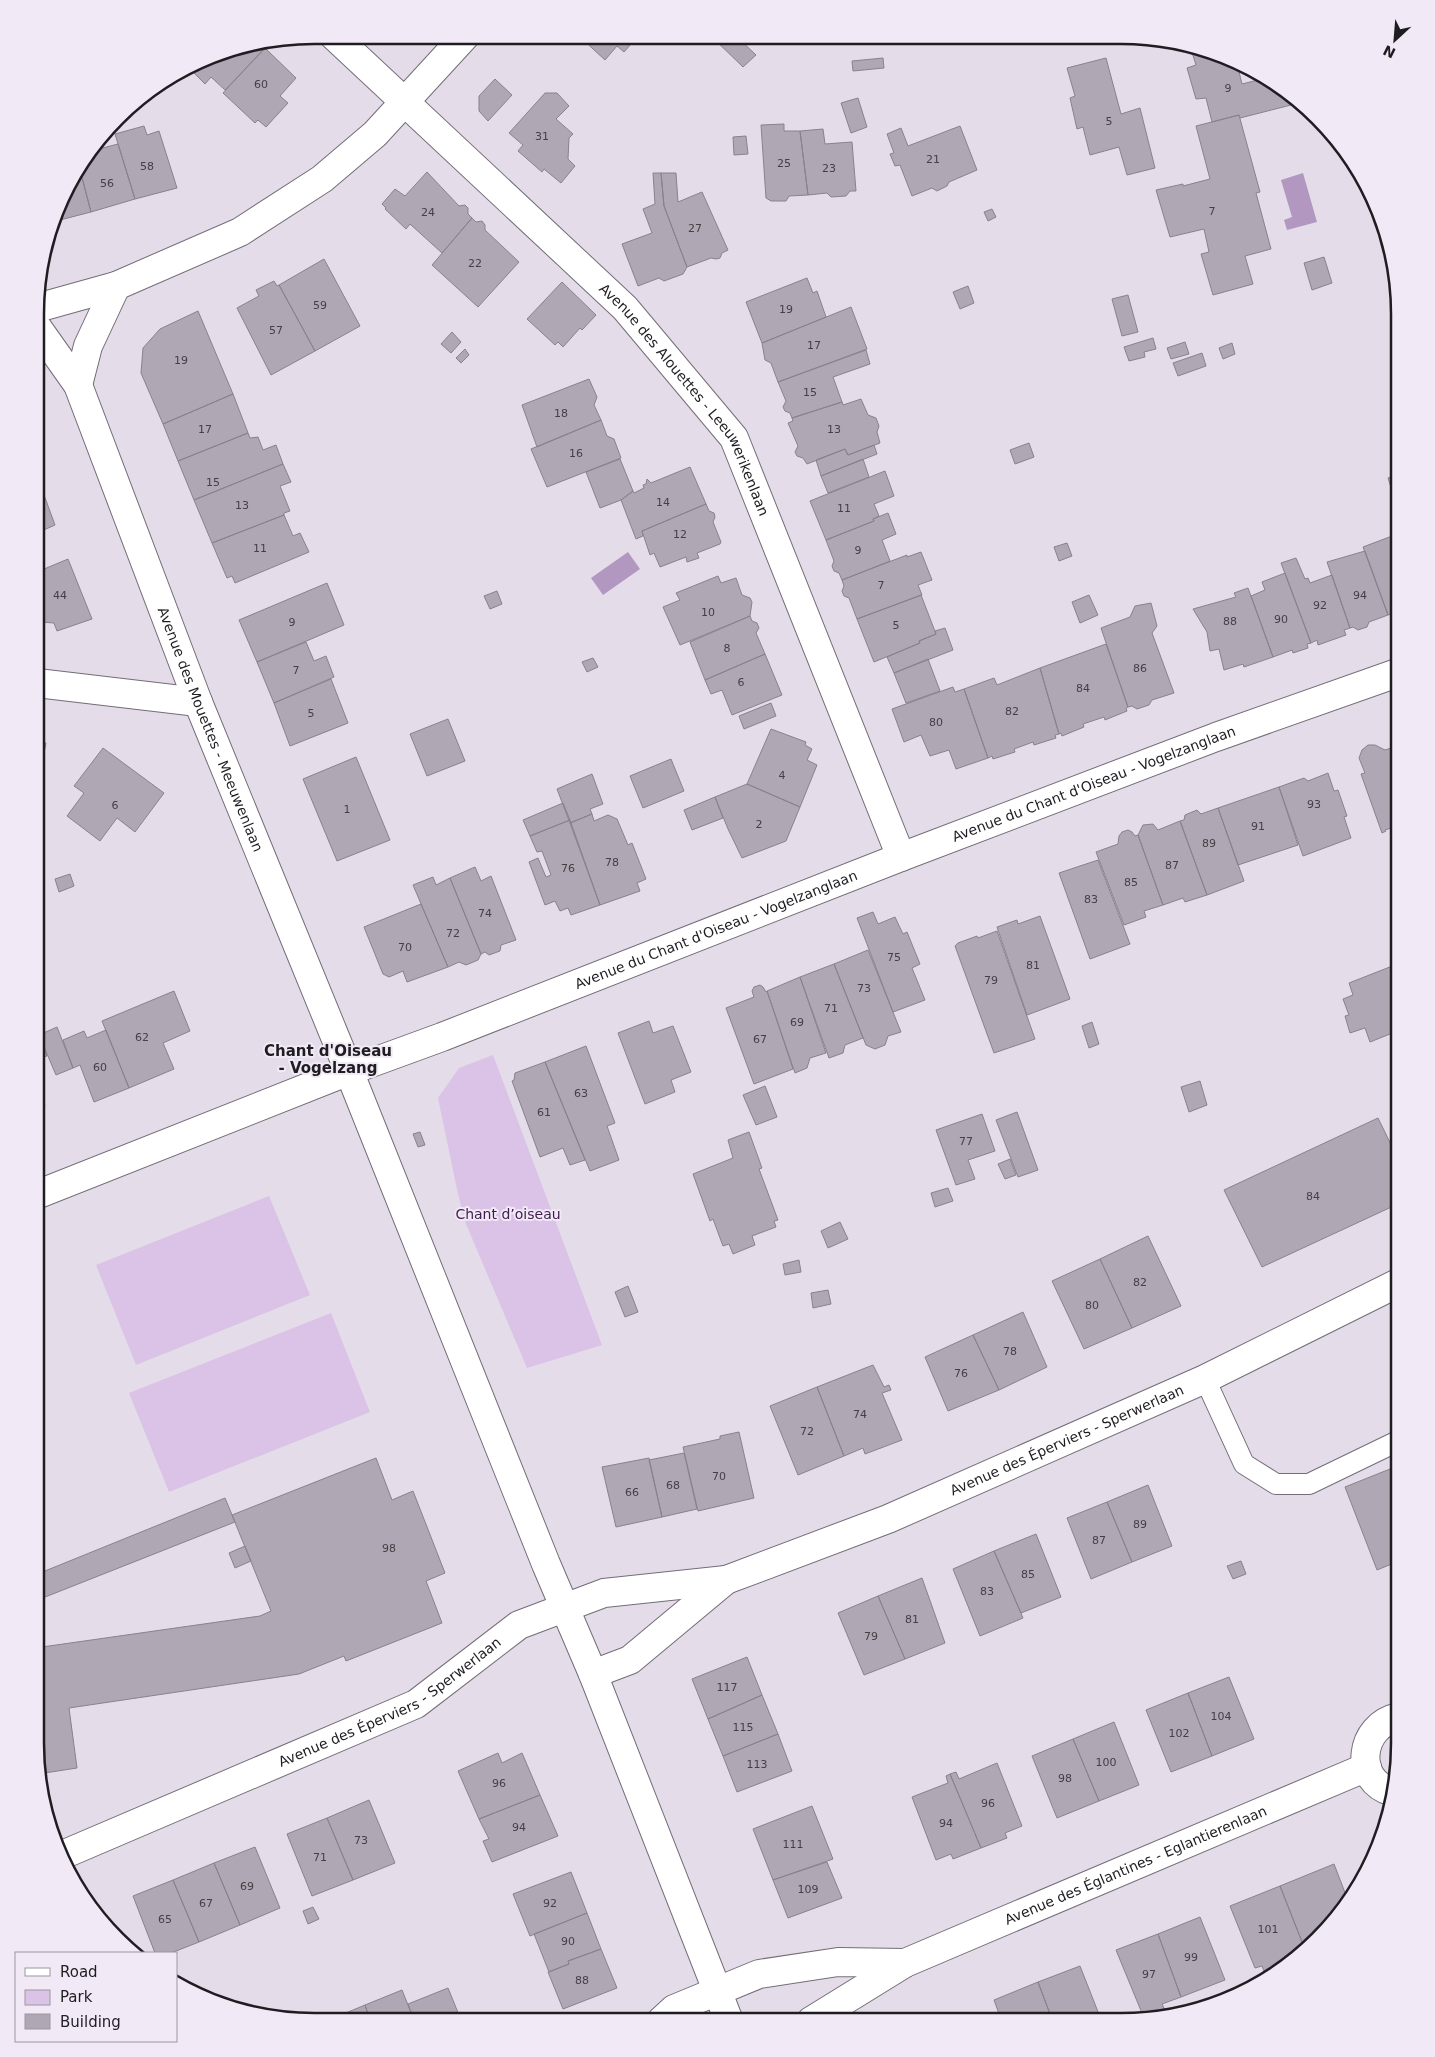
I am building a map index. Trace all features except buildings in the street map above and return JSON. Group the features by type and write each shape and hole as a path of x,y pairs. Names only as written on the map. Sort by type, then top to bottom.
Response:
{"street":[{"name":"Avenue des Alouettes - Leeuwerikenlaan","path":"343,44 625,308 734,438 900,857"},
{"path":"44,306 116,286 240,232 322,179 375,134 458,44"},
{"path":"78,386 88,346 116,286"},
{"name":"Avenue des Mouettes - Meeuwenlaan","path":"44,337 78,386 198,702 349,1071 546,1564 593,1674 726,2013"},
{"name":"Avenue du Chant d'Oiseau - Vogelzanglaan","path":"44,1192 900,857 1216,737 1391,675"},
{"path":"44,684 198,702"},
{"name":"Avenue des Éperviers - Sperwerlaan","path":"67,1853 416,1704 519,1625 604,1594 726,1580 888,1520 1205,1379 1391,1286"},
{"name":"Avenue des Éperviers - Sperwerlaan","path":"593,1674 630,1660 726,1580"},
{"path":"1387,1789 1378,1785 1367,1768 1365,1750 1370,1737 1382,1723 1391,1720"},
{"name":"Avenue des Églantines - Eglantierenlaan","path":"824,2013 905,1963 1367,1768"},
{"name":"Avenue des Églantines - Eglantierenlaan","path":"670,2013 716,1991 759,1974 838,1962 905,1963"}],"lane":[{"path":"1205,1379 1244,1464 1276,1484 1309,1484 1391,1444"}],"green space":[{"name":"Chant d’oiseau","path":"493,1055 602,1345 527,1368 466,1224 438,1098 459,1068"},
{"path":"269,1196 310,1295 136,1365 96,1265"},
{"path":"331,1313 370,1412 169,1492 129,1393"}],"shaded area":[{"path":"1303,173 1317,222 1287,230 1284,220 1292,217 1281,180"},
{"path":"628,552 640,569 603,595 591,578"}],"district":[{"name":"Chant d'Oiseau - Vogelzang","path":"328,1060"}]}
